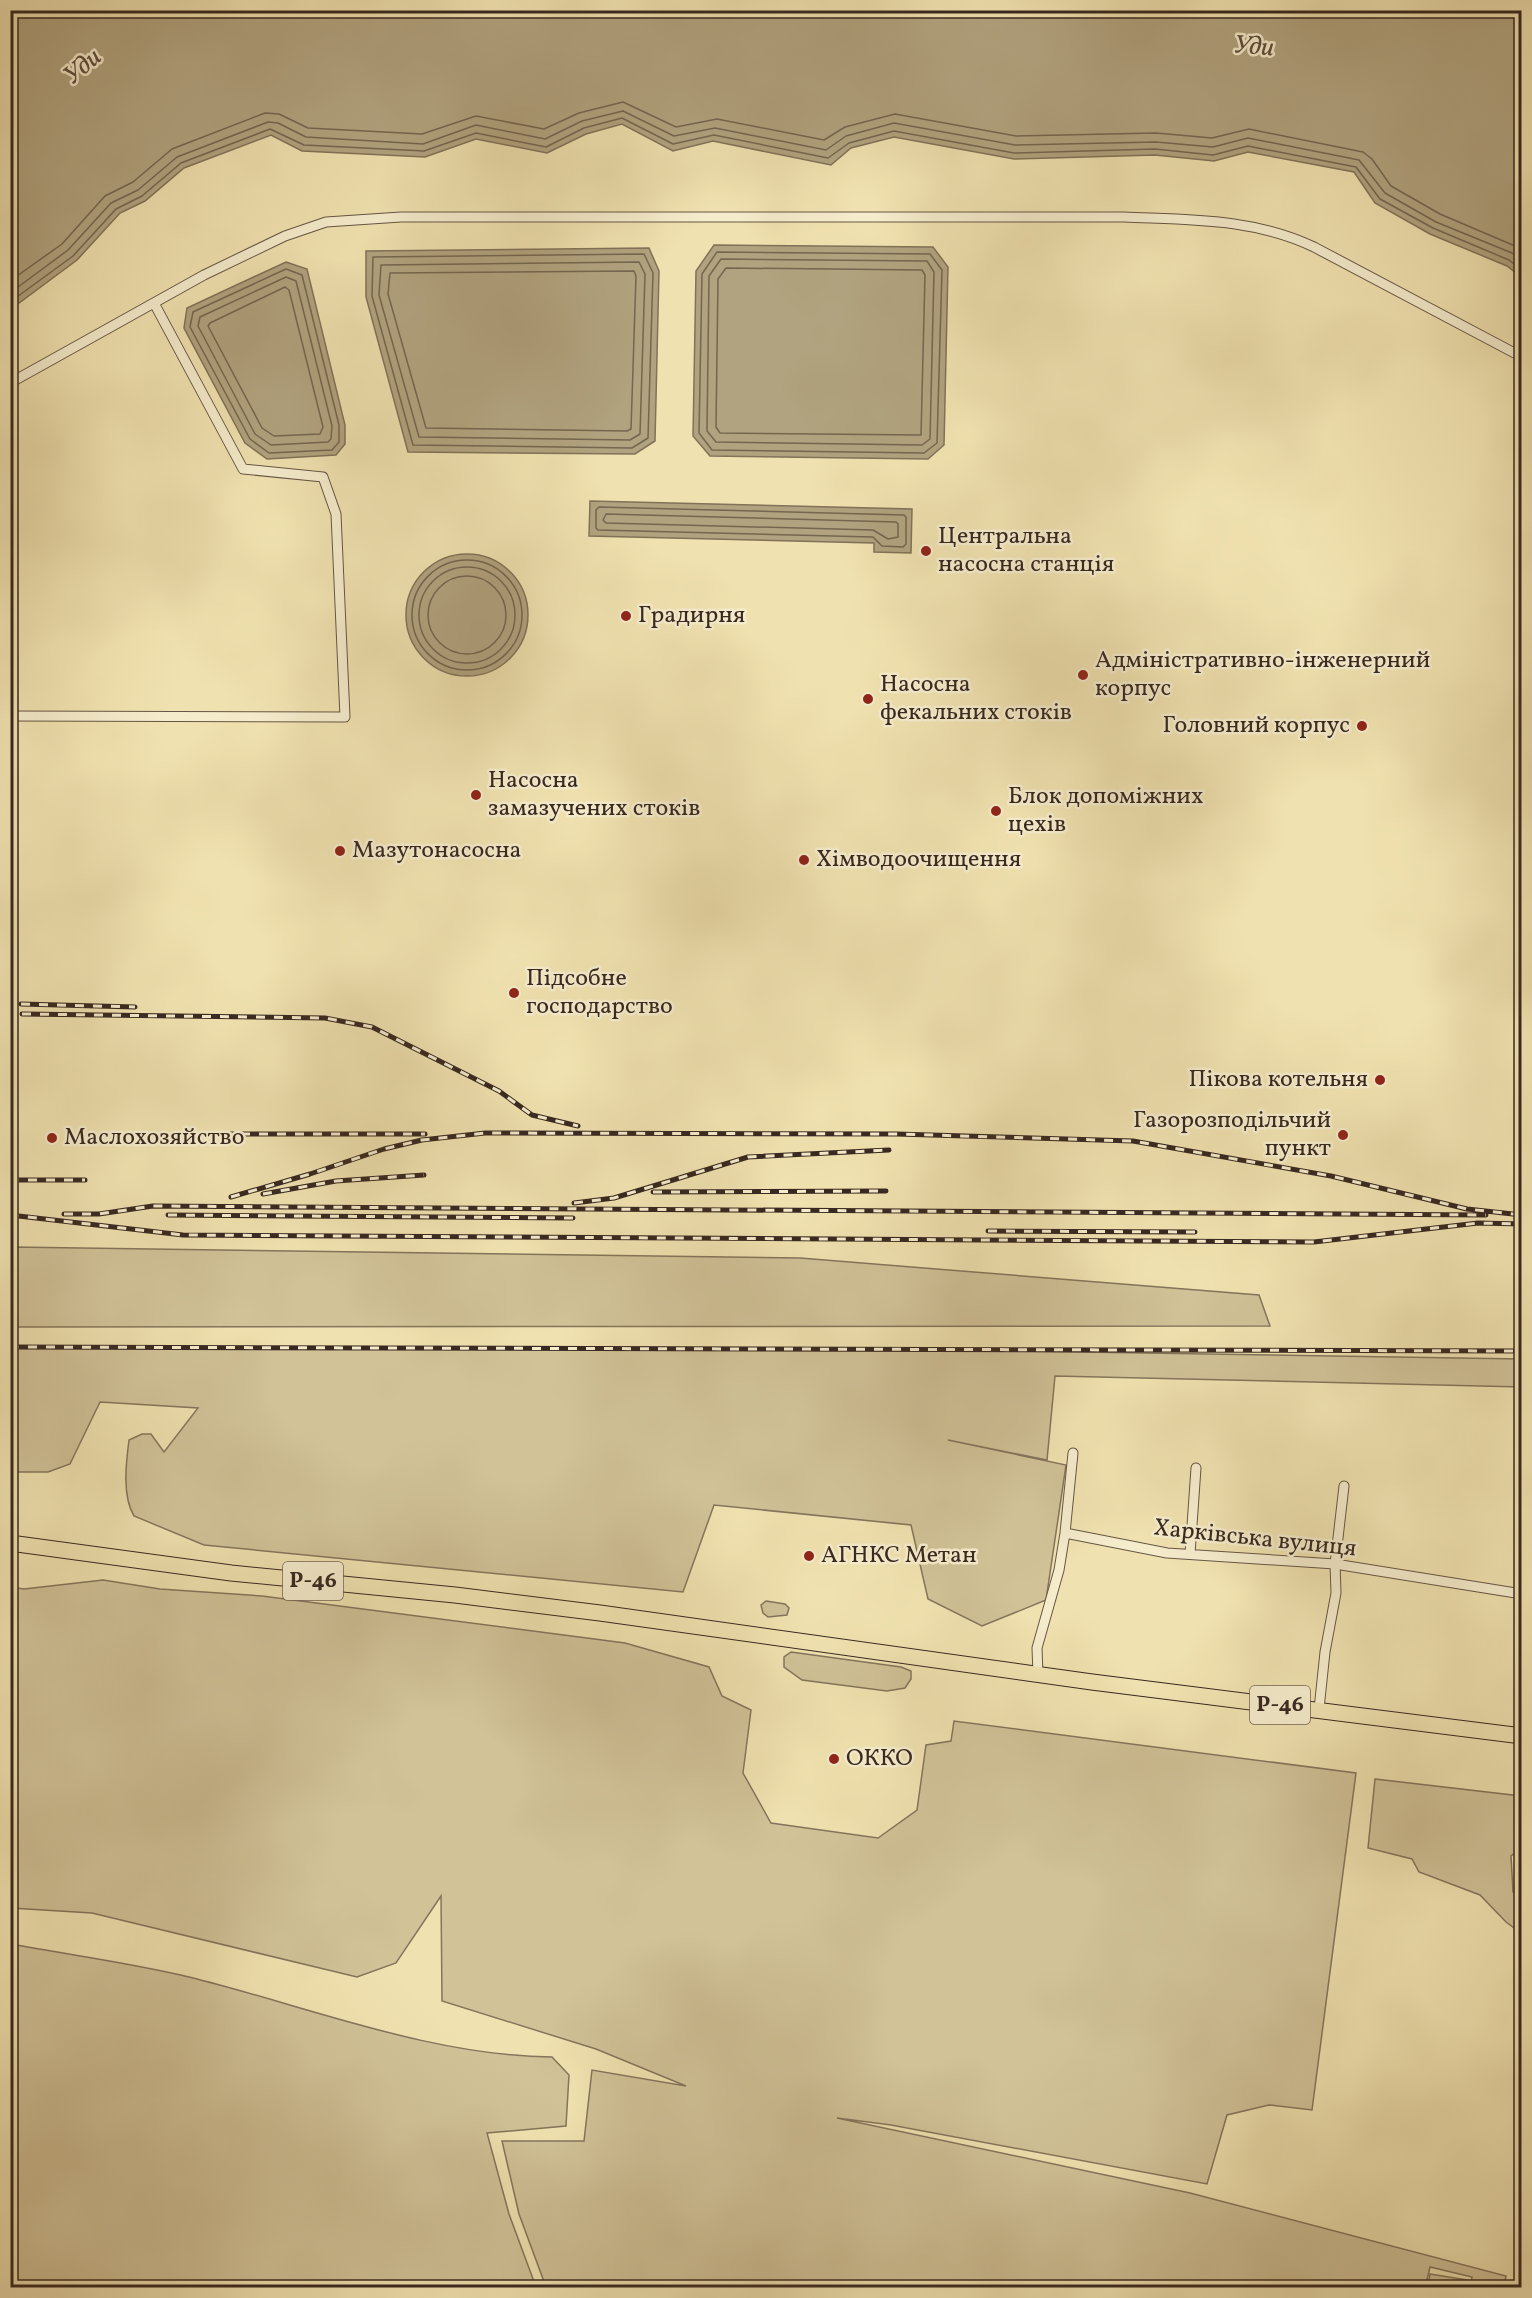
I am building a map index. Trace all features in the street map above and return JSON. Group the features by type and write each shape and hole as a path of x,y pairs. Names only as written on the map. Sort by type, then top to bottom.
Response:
{"main road":[{"name":"Р-46","path":"10,1545 231,1573 455,1595 600,1613 1038,1675 1521,1736"}],"street":[{"path":"10,383 204,274 285,236 326,222 401,217 1124,217 1223,221 1261,227 1297,238 1521,357"},
{"path":"10,716 345,717 336,514 323,477 243,469 154,303"},
{"path":"1038,1675 1037,1648 1059,1570 1073,1453"},
{"path":"1190,1554 1196,1468"},
{"path":"1319,1709 1325,1652 1336,1593 1335,1564 1344,1486"},
{"name":"Харківська вулиця","path":"1065,1533 1167,1552 1335,1564 1521,1594"},
{"path":"1521,2283 1521,2288"}],"shaded area":[{"path":"11,1247 800,1258 1259,1295 1270,1326 11,1327"},
{"path":"10,1347 944,1350 1521,1359 1522,1387 1055,1376 1047,1460 948,1440 1066,1465 1046,1600 982,1626 928,1599 911,1525 714,1505 683,1592 204,1545 134,1516 126,1489 129,1440 142,1434 151,1434 164,1452 198,1408 100,1402 70,1464 48,1472 11,1472"},
{"path":"103,1580 160,1589 262,1596 625,1643 709,1667 722,1696 751,1710 743,1773 771,1823 878,1838 917,1810 926,1745 951,1741 954,1721 1356,1773 1312,2110 1269,2105 1227,2115 1207,2184 891,2125 837,2118 1190,2193 1506,2276 1504,2287 1470,2287 1472,2277 1430,2267 1425,2288 546,2287 519,2214 502,2141 584,2141 592,2070 686,2086 596,2049 442,2001 441,1896 396,1963 357,1977 92,1913 11,1908 11,1587 24,1589"},
{"path":"766,1601 785,1604 789,1608 787,1615 768,1617 763,1613 761,1605"},
{"path":"791,1652 901,1667 911,1671 911,1679 905,1688 887,1691 802,1680 784,1667 784,1657"},
{"path":"1375,1779 1521,1796 1521,1849 1511,1856 1513,1892 1521,1900 1521,1933 1506,1922 1480,1895 1419,1872 1412,1859 1368,1848"},
{"path":"11,1944 189,1977 415,2039 460,2048 552,2057 569,2075 566,2126 487,2133 509,2214 536,2287 11,2287"},
{"path":"1430,2274 1468,2280 1466,2287 1428,2287"}],"water":[{"name":"Уди","path":"11,10 1521,11 1521,277 1507,266 1430,234 1375,203 1354,172 1248,152 1214,161 1155,155 1014,159 894,137 851,148 831,165 713,141 673,151 622,124 586,134 547,153 476,139 425,157 302,151 271,135 184,168 145,201 120,213 77,260 11,309"},
{"path":"714,245 933,247 948,267 944,445 928,459 710,456 693,436 696,271"},
{"path":"649,248 659,271 655,441 635,454 408,452 366,297 366,251"},
{"path":"286,262 307,269 345,425 345,444 336,455 267,459 245,443 184,328 187,308"},
{"path":"590,501 912,509 911,553 874,552 874,543 589,536"},
{"path":"467,554 490,558 510,572 524,592 528,615 524,638 510,658 490,672 467,676 444,672 424,658 410,638 406,615 410,592 424,572 444,558"}],"railway":[{"path":"21,1004 135,1007"},
{"path":"22,1014 325,1018 372,1027 499,1091 532,1115 578,1126"},
{"path":"231,1197 384,1149 422,1140 485,1133 896,1134 1133,1141 1331,1176 1467,1209 1522,1215"},
{"path":"205,1134 425,1134"},
{"path":"574,1203 614,1198 748,1157 889,1150"},
{"path":"263,1194 336,1181 424,1175"},
{"path":"10,1180 85,1180"},
{"path":"653,1192 886,1191"},
{"path":"64,1214 99,1214 153,1206 1486,1215"},
{"path":"10,1215 183,1235 1314,1242 1478,1223 1522,1224"},
{"path":"168,1215 573,1218"},
{"path":"988,1231 1195,1232"},
{"path":"10,1347 1522,1351"}],"place":[{"name":"Центральна насосна станція","path":"926,551"},
{"name":"Градирня","path":"626,616"},
{"name":"Адміністративно-інженерний корпус","path":"1083,675"},
{"name":"Насосна фекальних стоків","path":"868,699"},
{"name":"Головний корпус","path":"1362,726"},
{"name":"Насосна замазучених стоків","path":"476,795"},
{"name":"Блок допоміжних цехів","path":"996,811"},
{"name":"Мазутонасосна","path":"340,851"},
{"name":"Хімводоочищення","path":"804,860"},
{"name":"Підсобне господарство","path":"514,993"},
{"name":"Пікова котельня","path":"1380,1080"},
{"name":"Газорозподільчий пункт","path":"1343,1135"},
{"name":"Маслохозяйство","path":"52,1138"},
{"name":"АГНКС Метан","path":"809,1556"},
{"name":"ОККО","path":"834,1759"}]}
